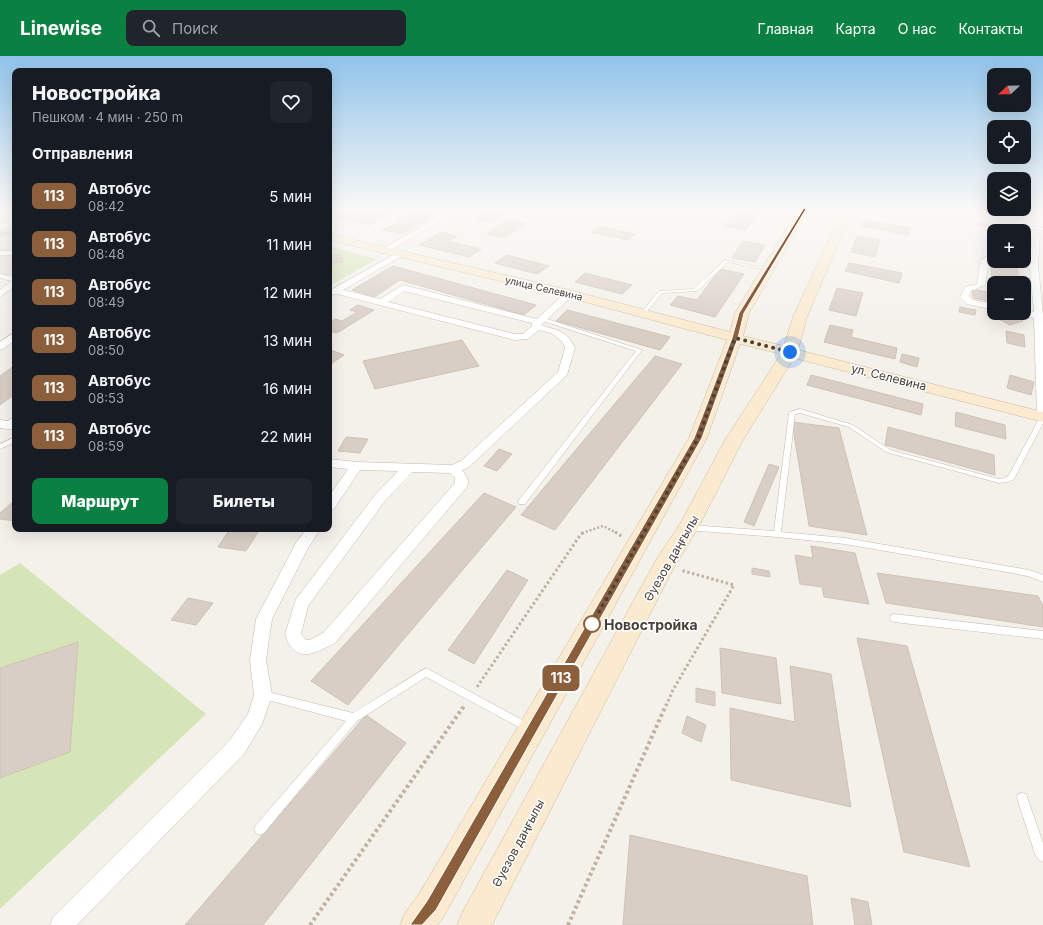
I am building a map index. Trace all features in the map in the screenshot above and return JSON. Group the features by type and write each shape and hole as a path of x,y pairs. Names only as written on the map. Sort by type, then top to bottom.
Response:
{"main road":[{"name":"улица Селевина","path":"383,250 569,294 735,338"},
{"path":"417,925 431,906 698,438 735,338 742,313 780,250"},
{"name":"Әуезов даңғылы","path":"474,925 664,566 688,528 734,440 790,352 800,317 830,250"},
{"name":"ул. Селевина","path":"735,338 1043,416"}],"street":[{"path":"1035,250 1034,266 1038,316 1042,331 1043,416"},
{"path":"0,253 12,253"},
{"path":"333,293 400,255"},
{"path":"987,259 985,260 981,285 968,289 964,298 970,302 987,305"},
{"path":"0,276 12,280"},
{"path":"0,294 12,284"},
{"path":"332,463 357,466 453,469 466,464 563,373 570,348 566,339 539,323 403,288 380,303"},
{"path":"333,293 380,303 515,338 525,337 569,294"},
{"path":"1031,314 1038,316"},
{"path":"0,347 12,337"},
{"path":"332,502 357,466"},
{"path":"409,468 375,504 301,604 293,634 297,643 303,647 311,647 329,638 462,484 461,477 453,469"},
{"path":"62,925 237,747 256,718 263,695 258,660 264,619 301,547 311,532"}],"lane":[{"path":"643,313 661,292 695,290 727,261 768,269"},
{"path":"522,502 639,350 539,323"},
{"path":"777,534 792,413 794,412 800,411 851,426 888,451 999,481 1012,477 1043,416"},
{"path":"0,447 12,441"},
{"path":"688,528 777,534 869,545 1018,570 1043,578"},
{"path":"894,618 1043,635"},
{"path":"260,829 354,718 426,672 532,730"},
{"path":"263,695 354,718"},
{"path":"1022,798 1043,856"}],"path":[{"path":"568,925 673,690 734,585"}],"shaded area":[{"path":"0,250 12,250 12,275 0,276"}],"green space":[{"path":"332,250 342,250 377,259 332,284"},
{"path":"20,563 206,714 0,909 0,575"}],"building":[{"path":"438,250 480,250 469,257"},
{"path":"737,250 762,250 755,262 732,258"},
{"path":"852,250 877,250 875,257 851,252"},
{"path":"340,254 343,262 332,264 332,255"},
{"path":"507,255 549,266 537,274 495,263"},
{"path":"849,263 902,273 899,283 845,271"},
{"path":"393,266 536,305 524,315 400,280 374,297 352,290"},
{"path":"991,268 1017,268 1018,276 992,276"},
{"path":"720,269 744,274 715,317 670,305 678,296 697,300"},
{"path":"585,273 632,285 622,294 575,282"},
{"path":"837,288 863,293 856,316 829,310"},
{"path":"972,289 987,292 987,301 973,298"},
{"path":"358,305 374,310 337,333 332,332 332,321 335,319 342,321 357,312 350,310"},
{"path":"960,307 976,310 975,315 959,312"},
{"path":"567,310 670,337 660,350 556,321"},
{"path":"1001,320 1023,321 1010,325"},
{"path":"830,325 853,330 851,337 897,348 895,359 824,342"},
{"path":"1006,331 1024,335 1025,347 1007,343"},
{"path":"462,340 479,366 375,389 363,361"},
{"path":"332,350 344,355 332,363"},
{"path":"902,354 919,358 917,367 900,362"},
{"path":"655,356 682,364 555,530 521,515"},
{"path":"12,367 12,396 0,405 0,376"},
{"path":"811,375 923,404 921,415 807,385"},
{"path":"1010,375 1034,382 1031,395 1007,388"},
{"path":"956,412 1005,425 1006,439 955,426"},
{"path":"792,422 839,428 867,535 809,526"},
{"path":"888,427 994,455 995,475 885,445"},
{"path":"346,437 368,439 360,453 338,451"},
{"path":"499,449 512,454 497,471 484,466"},
{"path":"769,464 779,467 754,526 744,522"},
{"path":"484,493 516,507 348,705 311,681"},
{"path":"12,503 12,521 0,519 0,513"},
{"path":"228,532 258,532 246,551 218,547"},
{"path":"811,546 855,553 869,604 824,597 822,587 800,584 795,555 813,558"},
{"path":"752,568 769,571 770,577 752,574"},
{"path":"507,570 528,580 474,664 448,650"},
{"path":"877,573 1038,596 1043,606 1043,627 886,603"},
{"path":"188,598 213,603 196,625 171,620"},
{"path":"857,638 907,646 970,867 904,852"},
{"path":"78,642 70,752 0,778 0,668"},
{"path":"720,648 776,658 781,704 722,693"},
{"path":"790,666 831,674 851,807 731,780 730,708 795,722"},
{"path":"696,688 715,692 715,706 696,702"},
{"path":"366,715 406,743 263,925 185,925"},
{"path":"687,716 706,725 701,742 682,733"},
{"path":"630,835 807,876 813,925 623,925"},
{"path":"851,898 868,902 872,925 855,925"}],"bus line":[{"name":"113","path":"417,925 431,906 698,438 735,338 742,313 780,250"}],"place":[{"name":"Новостройка","path":"592,624"}],"route":[{"path":"592,624 698,438 735,338 790,352"}]}
